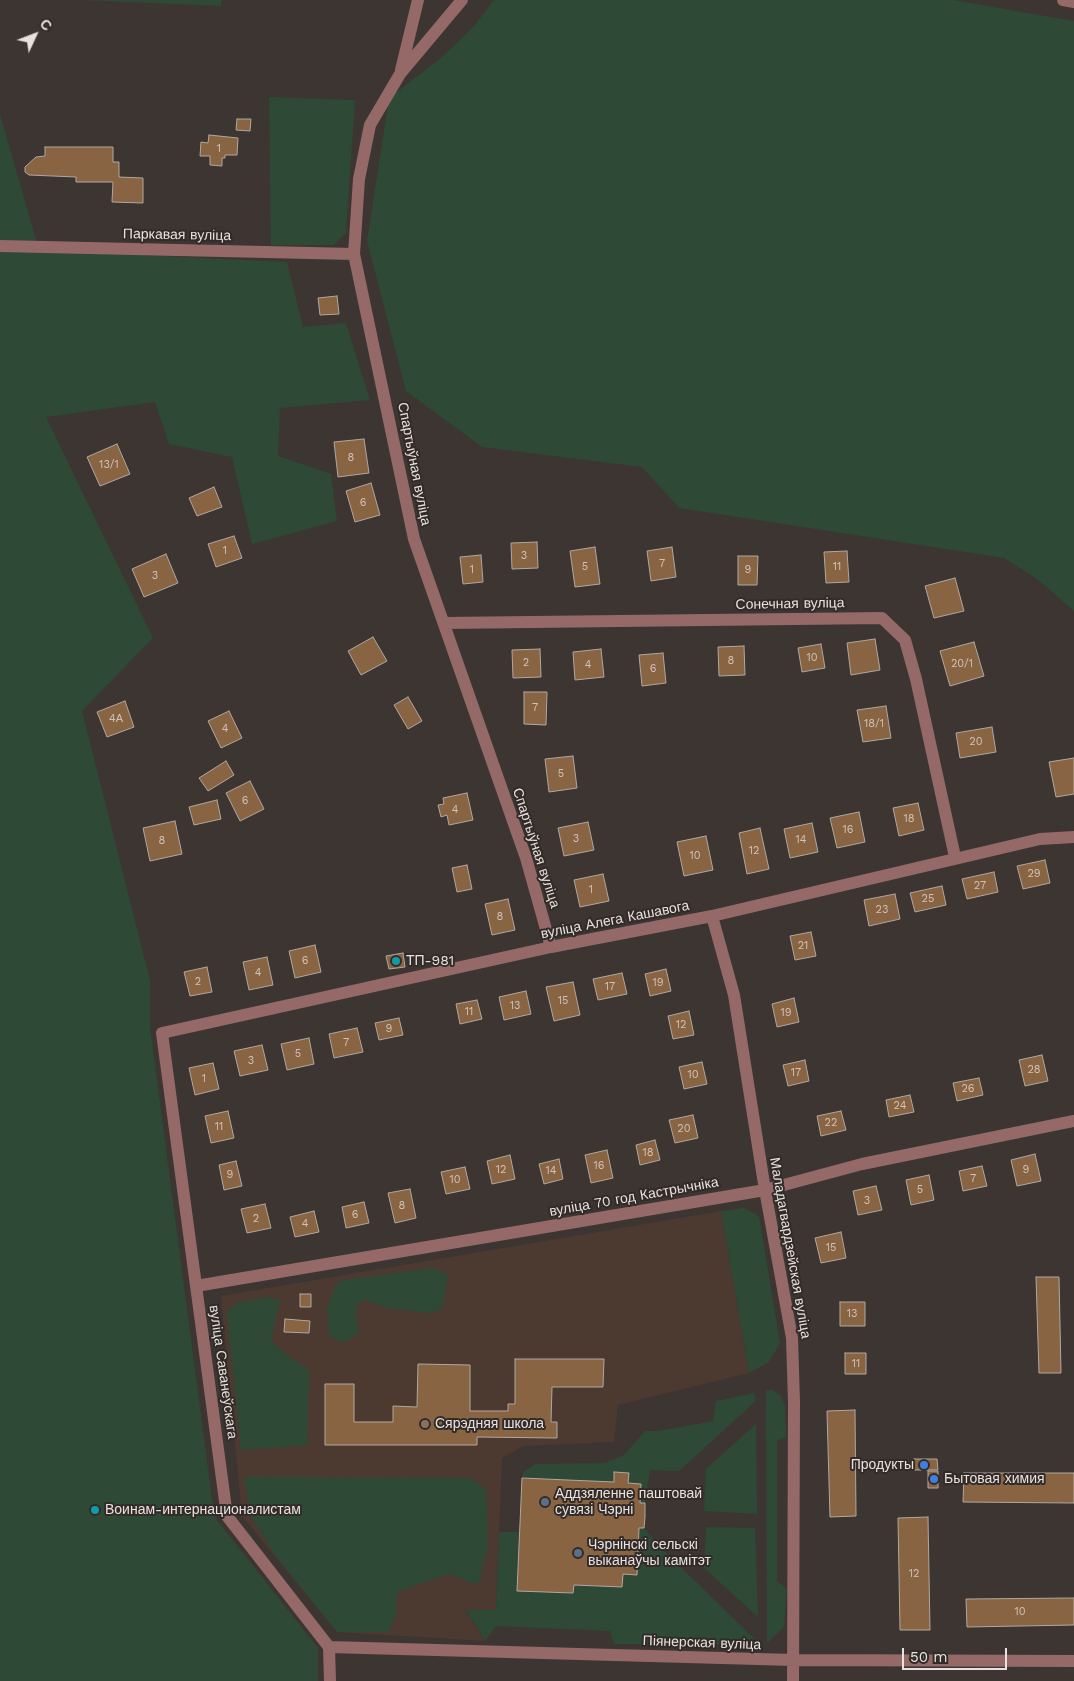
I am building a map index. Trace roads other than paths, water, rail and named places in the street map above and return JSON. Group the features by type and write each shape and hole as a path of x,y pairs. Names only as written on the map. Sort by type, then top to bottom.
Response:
{"street":[{"path":"400,74 418,0"},
{"name":"Спартыўная вуліца","path":"462,0 400,74 370,125 358,179 354,254 414,539 526,858 551,947"},
{"path":"1063,0 1074,2"},
{"name":"Паркавая вуліца","path":"0,246 354,254"},
{"name":"Сонечная вуліца","path":"444,623 882,618 905,640 916,679 955,857"},
{"name":"вуліца Алега Кашавога","path":"162,1033 551,947 712,916 955,857 1040,839 1074,838"},
{"name":"Маладагвардзейская вуліца","path":"712,916 734,995 765,1190 792,1338 794,1402 793,1681"},
{"name":"вуліца Саванеўскага","path":"162,1033 227,1516 329,1647"},
{"name":"вуліца 70 год Кастрычніка","path":"196,1286 765,1190 862,1164 1074,1121"},
{"path":"329,1647 330,1681"},
{"name":"Піянерская вуліца","path":"329,1647 793,1660 1074,1661"}],"place":[{"name":"ТП-981","path":"396,961"},
{"name":"Сярэдняя школа","path":"425,1424"},
{"name":"Продукты","path":"924,1465"},
{"name":"Бытовая химия","path":"934,1479"},
{"name":"Аддзяленне паштовай сувязі Чэрні","path":"545,1502"},
{"name":"Воинам-интернационалистам","path":"95,1510"},
{"name":"Чэрнінскі сельскі выканаўчы камітэт","path":"578,1553"}]}
